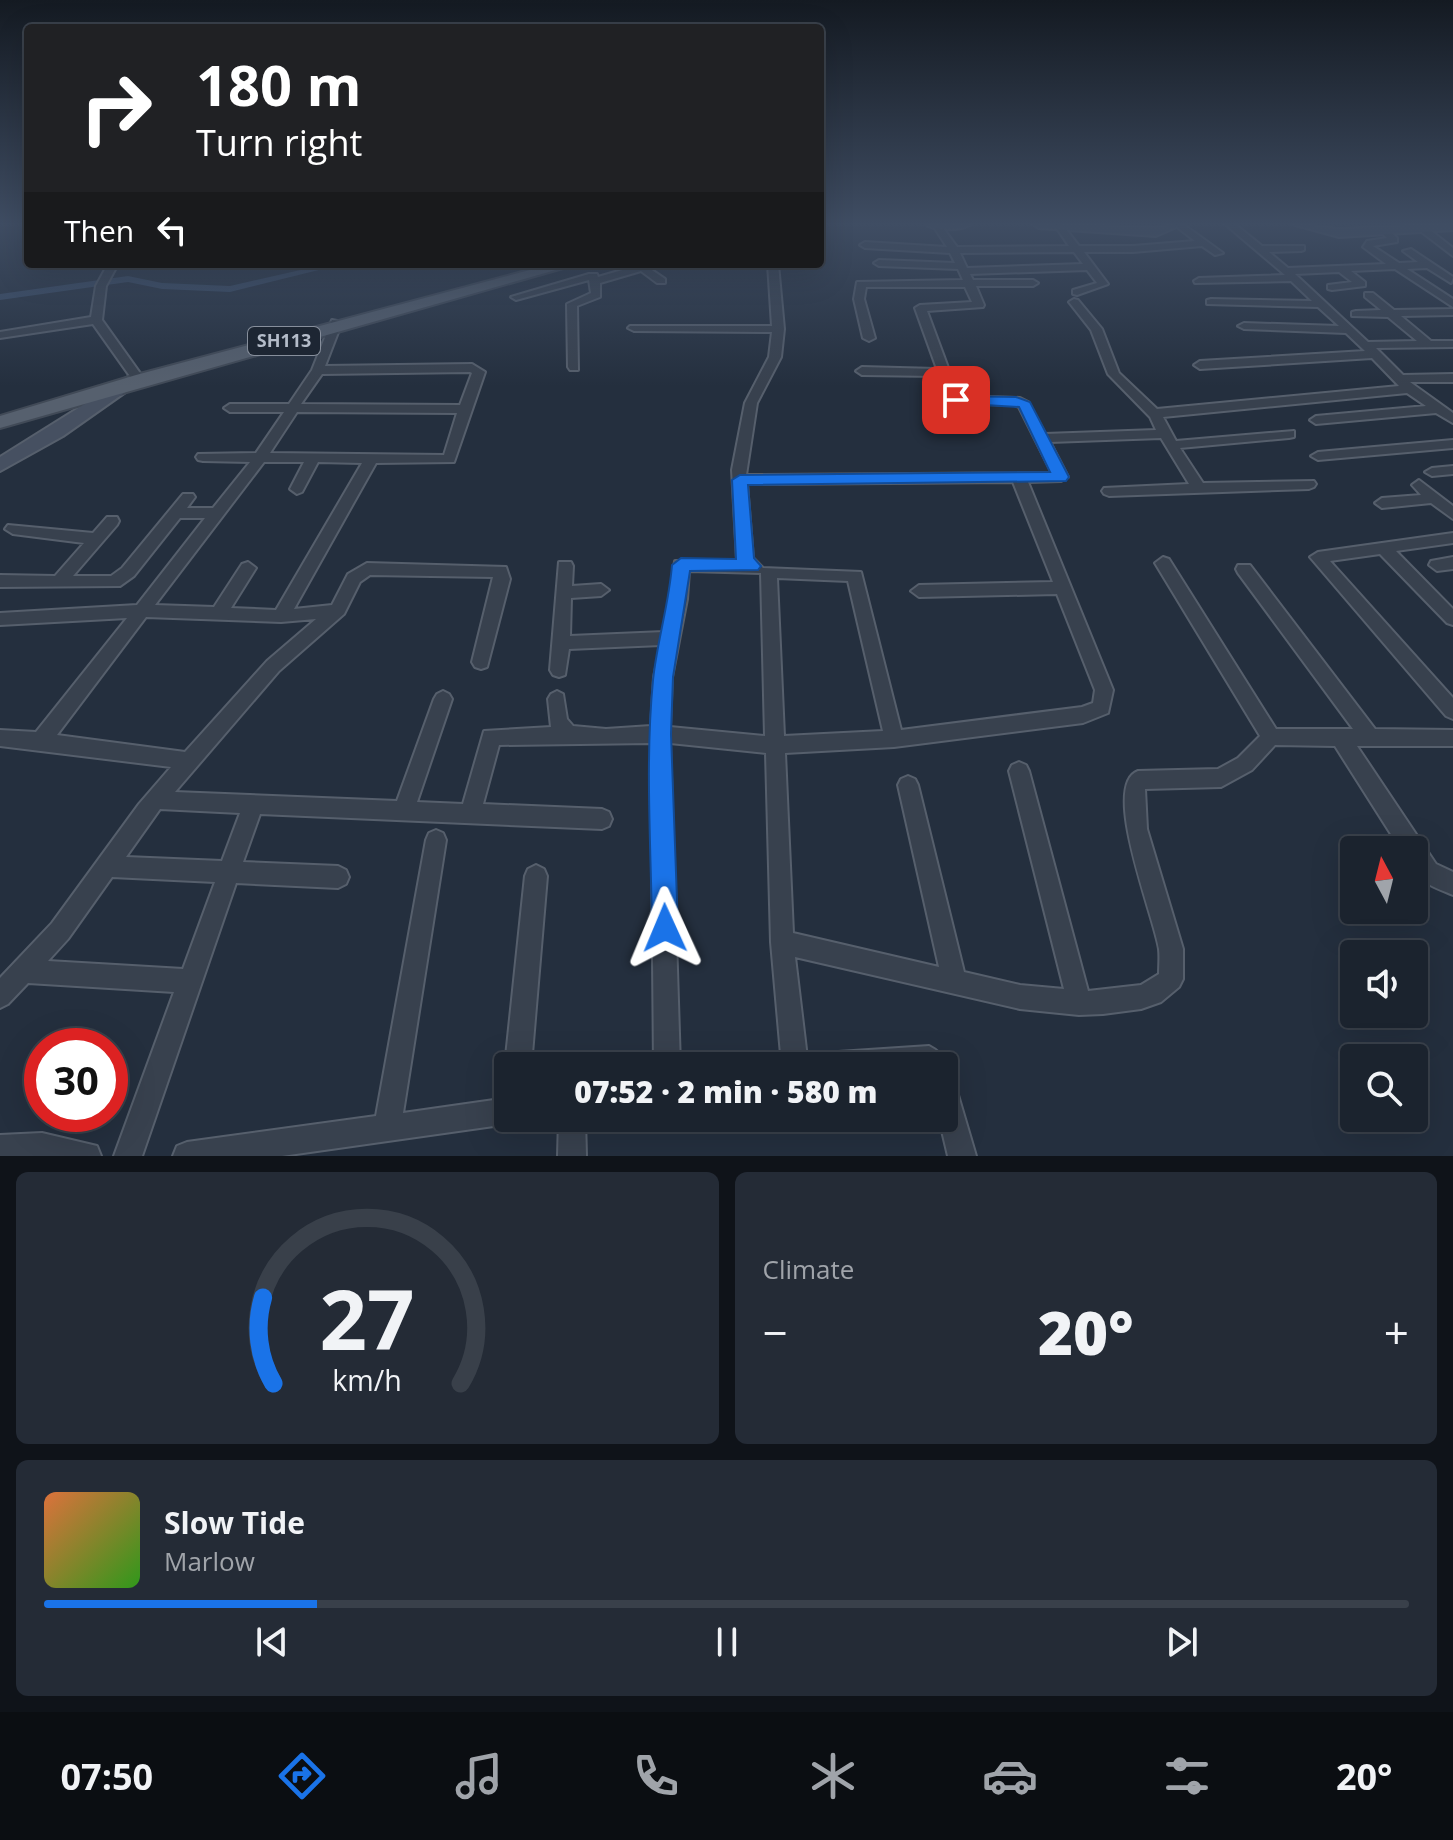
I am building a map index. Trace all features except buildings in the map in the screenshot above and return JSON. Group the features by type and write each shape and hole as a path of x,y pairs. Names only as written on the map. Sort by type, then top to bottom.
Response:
{"main road":[{"name":"SH113","path":"0,419 499,278"},
{"name":"SH113","path":"336,324 515,278"}],"street":[{"path":"0,465 57,432 129,381 96,320 104,278"},
{"path":"516,297 594,278 596,295 572,304 574,367"},
{"path":"657,278 661,281"},
{"path":"760,569 745,560 740,480 751,403 775,357 778,329 774,278"},
{"path":"740,480 1061,477 1021,402 956,400 944,389 944,373 920,308 978,306 967,278"},
{"path":"1097,278 1103,286 1076,297 1096,329 1114,374 1156,416 1199,488"},
{"path":"1199,281 1256,278"},
{"path":"1294,278 1405,384 1453,419"},
{"path":"1332,287 1361,284 1353,278"},
{"path":"1414,278 1453,304"},
{"path":"869,338 859,299 861,284 1033,283"},
{"path":"1369,295 1429,345"},
{"path":"1211,302 1323,304"},
{"path":"1356,314 1453,312"},
{"path":"0,335 96,320"},
{"path":"41,741 138,611 259,459 290,407 318,370 336,324"},
{"path":"1244,326 1350,330"},
{"path":"634,328 778,329"},
{"path":"1200,365 1453,344"},
{"path":"203,457 449,459 479,372 476,368 318,370"},
{"path":"862,371 944,373"},
{"path":"1156,416 1168,411 1453,378"},
{"path":"230,408 465,409"},
{"path":"1316,420 1440,409"},
{"path":"1042,438 1169,440 1289,434"},
{"path":"1318,456 1453,444"},
{"path":"297,489 313,459"},
{"path":"281,616 371,459"},
{"path":"1432,472 1453,470"},
{"path":"471,813 489,739 568,734 660,734 773,745 894,739 1057,719 1101,708 1104,690 1019,478"},
{"path":"1109,491 1309,484"},
{"path":"1419,485 1453,514"},
{"path":"0,581 120,580 188,497"},
{"path":"1382,503 1434,498"},
{"path":"176,513 218,513"},
{"path":"59,582 112,521"},
{"path":"13,529 97,539"},
{"path":"1453,538 1318,557 1453,711"},
{"path":"1382,546 1453,619"},
{"path":"1163,563 1271,737"},
{"path":"667,1052 660,734 669,638 679,599 681,565 855,576 894,739"},
{"path":"559,670 565,566"},
{"path":"218,615 248,568"},
{"path":"0,996 27,971 189,761 273,666 338,610 354,578 367,569 494,569 502,574 481,662"},
{"path":"760,569 773,745 782,942 794,1052"},
{"path":"1244,569 1371,739"},
{"path":"919,591 1064,588"},
{"path":"564,593 601,590"},
{"path":"0,619 138,611 281,616 338,610"},
{"path":"562,643 669,638"},
{"path":"404,810 443,699"},
{"path":"557,699 558,722 568,734"},
{"path":"782,942 1020,997 1079,1003 1132,999 1158,992 1171,979 1171,949 1137,829 1135,784 1138,780 1221,778 1245,764 1271,737 1453,738"},
{"path":"0,738 189,761"},
{"path":"1341,738 1405,836"},
{"path":"1019,771 1079,1003"},
{"path":"908,785 955,983"},
{"path":"157,800 602,819"},
{"path":"128,1156 253,804"},
{"path":"387,1129 436,840"},
{"path":"107,866 338,877"},
{"path":"1428,871 1453,884"},
{"path":"519,1052 536,876"},
{"path":"27,971 190,981"},
{"path":"187,1156 494,1113"},
{"path":"572,1132 572,1156"},
{"path":"956,1132 962,1156"},
{"path":"0,1148 42,1146 87,1156"}],"waterway":[{"path":"0,297 128,279 162,286 230,289 278,278"}],"route":[{"path":"665,928 660,734 663,677 674,611 679,599 681,565 752,566 745,560 740,480 1061,477 1027,407 1021,402 956,400"}]}
